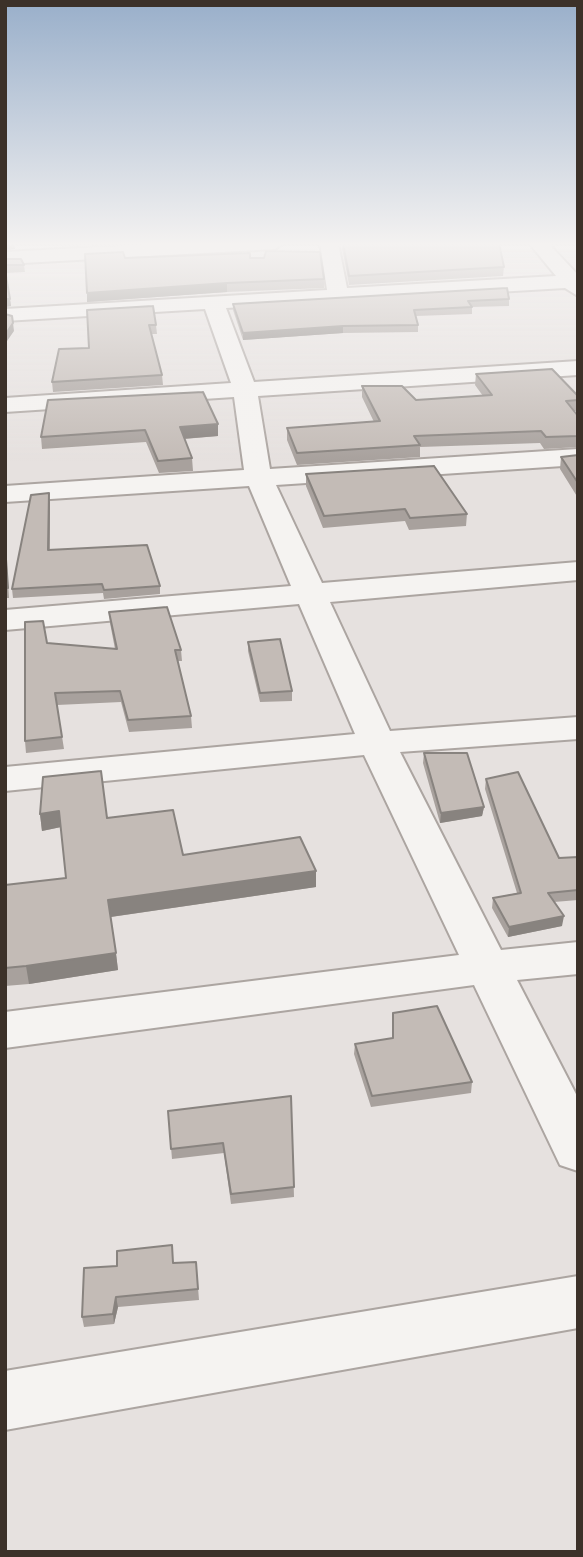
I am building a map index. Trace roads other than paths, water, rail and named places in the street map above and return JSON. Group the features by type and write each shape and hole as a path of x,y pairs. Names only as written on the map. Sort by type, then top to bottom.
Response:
{"street":[{"path":"218,316 245,390 258,476 377,743 578,1150"},
{"path":"5,405 578,368"},
{"path":"5,494 578,457"},
{"path":"5,620 578,571"},
{"path":"5,779 377,743 578,728"},
{"path":"5,1030 488,967 578,958"},
{"path":"5,1401 578,1302"}]}
